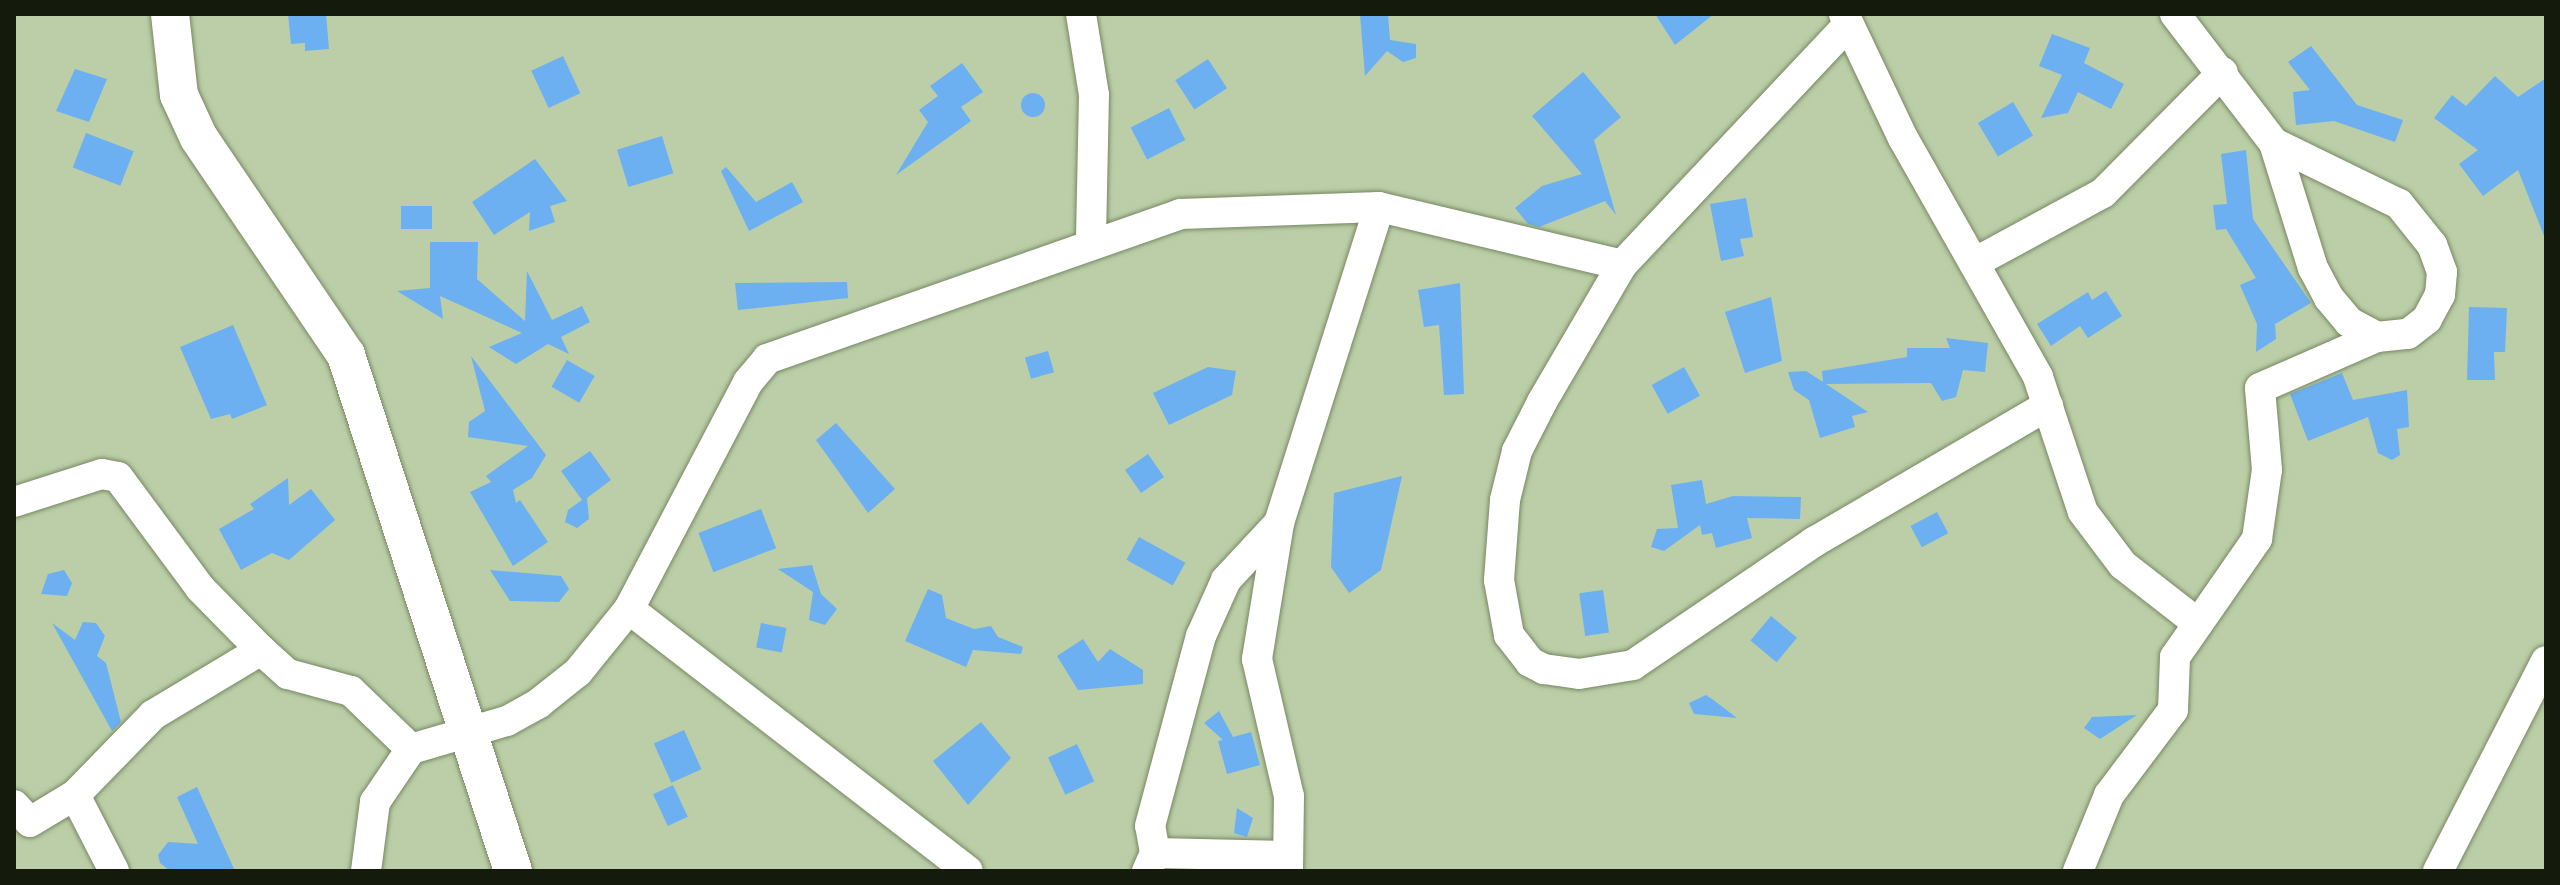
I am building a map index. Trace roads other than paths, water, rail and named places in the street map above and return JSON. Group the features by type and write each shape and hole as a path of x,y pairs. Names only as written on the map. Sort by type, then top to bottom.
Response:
{"street":[{"path":"170,14 179,95 199,138 346,355 513,871"},
{"path":"1081,14 1094,95 1091,243"},
{"path":"2175,14 2223,72 2274,143 2313,268 2349,322 2377,337"},
{"path":"2048,405 1814,542 1657,655 1610,671 1544,669 1519,651 1503,617 1505,500 1517,451 1622,265 1846,19 2048,405 2070,485 2099,538 2195,621"},
{"path":"1974,263 2103,193 2223,72"},
{"path":"2078,871 2109,795 2173,710 2175,657 2195,621 2257,539 2267,470 2260,388 2377,337 2408,334 2427,319 2441,283 2432,245 2399,204 2274,143"},
{"path":"1279,523 1226,580 1201,636 1150,826 1151,862 1288,864 1289,796 1258,669 1279,523 1379,207"},
{"path":"366,871 375,802 411,749 470,733 539,703 578,672 629,609 748,382 767,359 1180,214 1379,207 1622,265"},
{"path":"14,502 102,474 118,477 200,588 261,650 288,674 351,691 411,749"},
{"path":"629,609 968,871"},
{"path":"14,805 30,822 75,795 153,715 261,650"},
{"path":"2438,871 2546,661"},
{"path":"75,795 114,871"}]}
